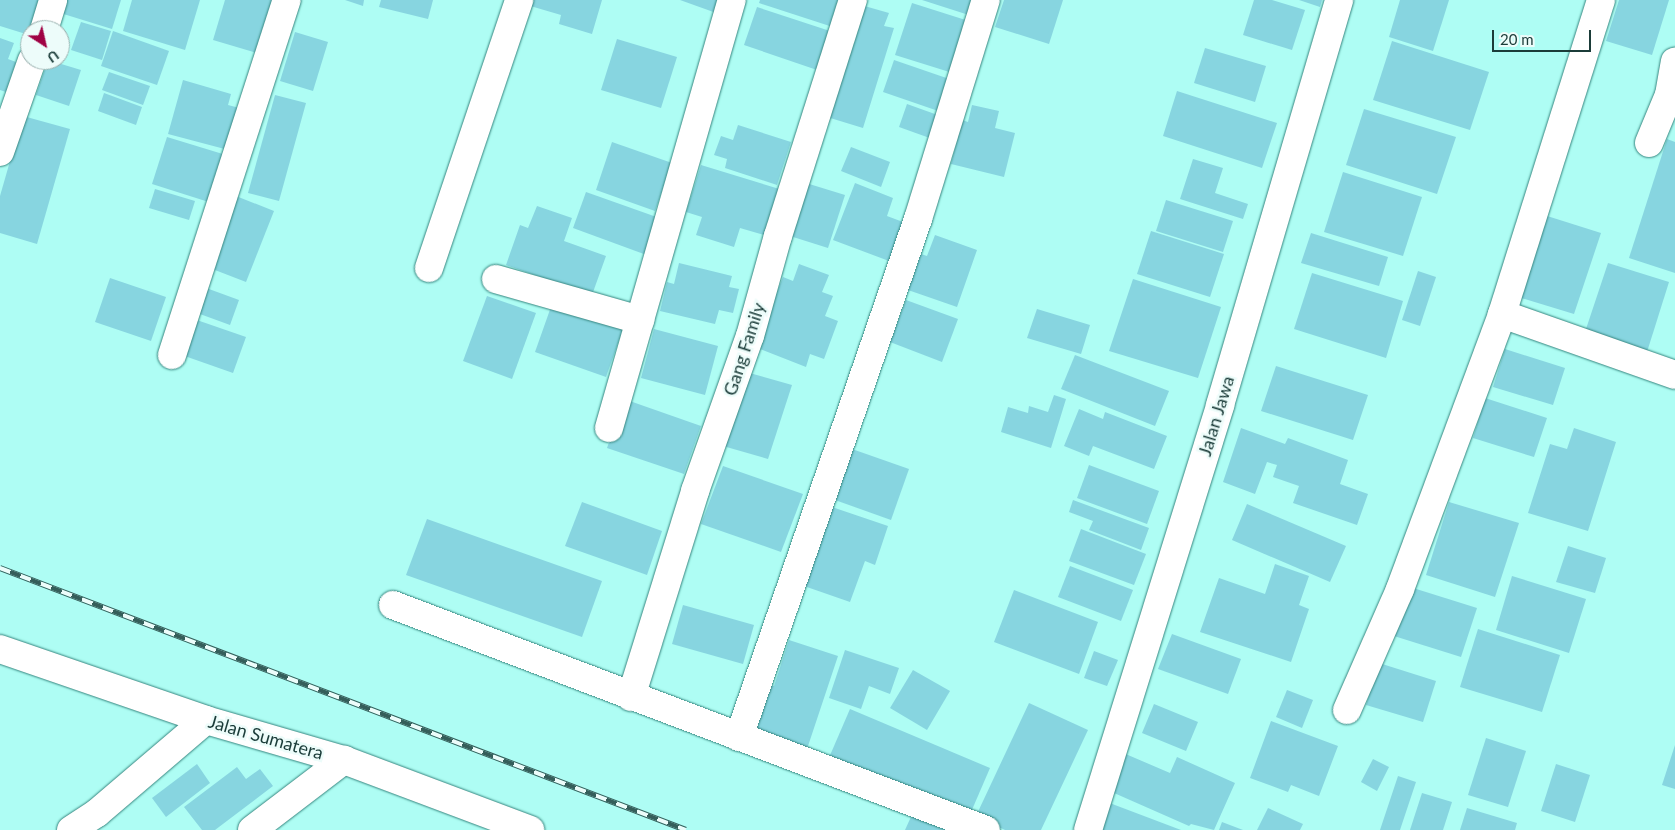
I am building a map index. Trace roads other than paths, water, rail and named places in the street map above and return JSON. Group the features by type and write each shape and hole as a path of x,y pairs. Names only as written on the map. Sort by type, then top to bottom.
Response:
{"street":[{"path":"47,20 53,0"},
{"path":"172,355 288,0"},
{"path":"429,268 519,0"},
{"path":"609,428 732,0"},
{"name":"Gang Family","path":"631,697 695,491 750,336 778,236 853,0"},
{"path":"739,737 902,265 986,0"},
{"name":"Jalan Jawa","path":"1088,830 1220,406 1339,0"},
{"path":"1347,710 1400,589 1502,314 1601,0"},
{"path":"1649,143 1669,95 1675,62"},
{"path":"0,152 29,70"},
{"path":"496,279 640,320"},
{"path":"1502,314 1675,375"},
{"path":"393,605 631,697 986,830"},
{"name":"Jalan Sumatera","path":"0,649 206,720 344,760 530,830"},
{"path":"71,830 96,813 206,720"},
{"path":"252,830 344,760"}],"railway":[{"path":"0,568 686,830"}]}
